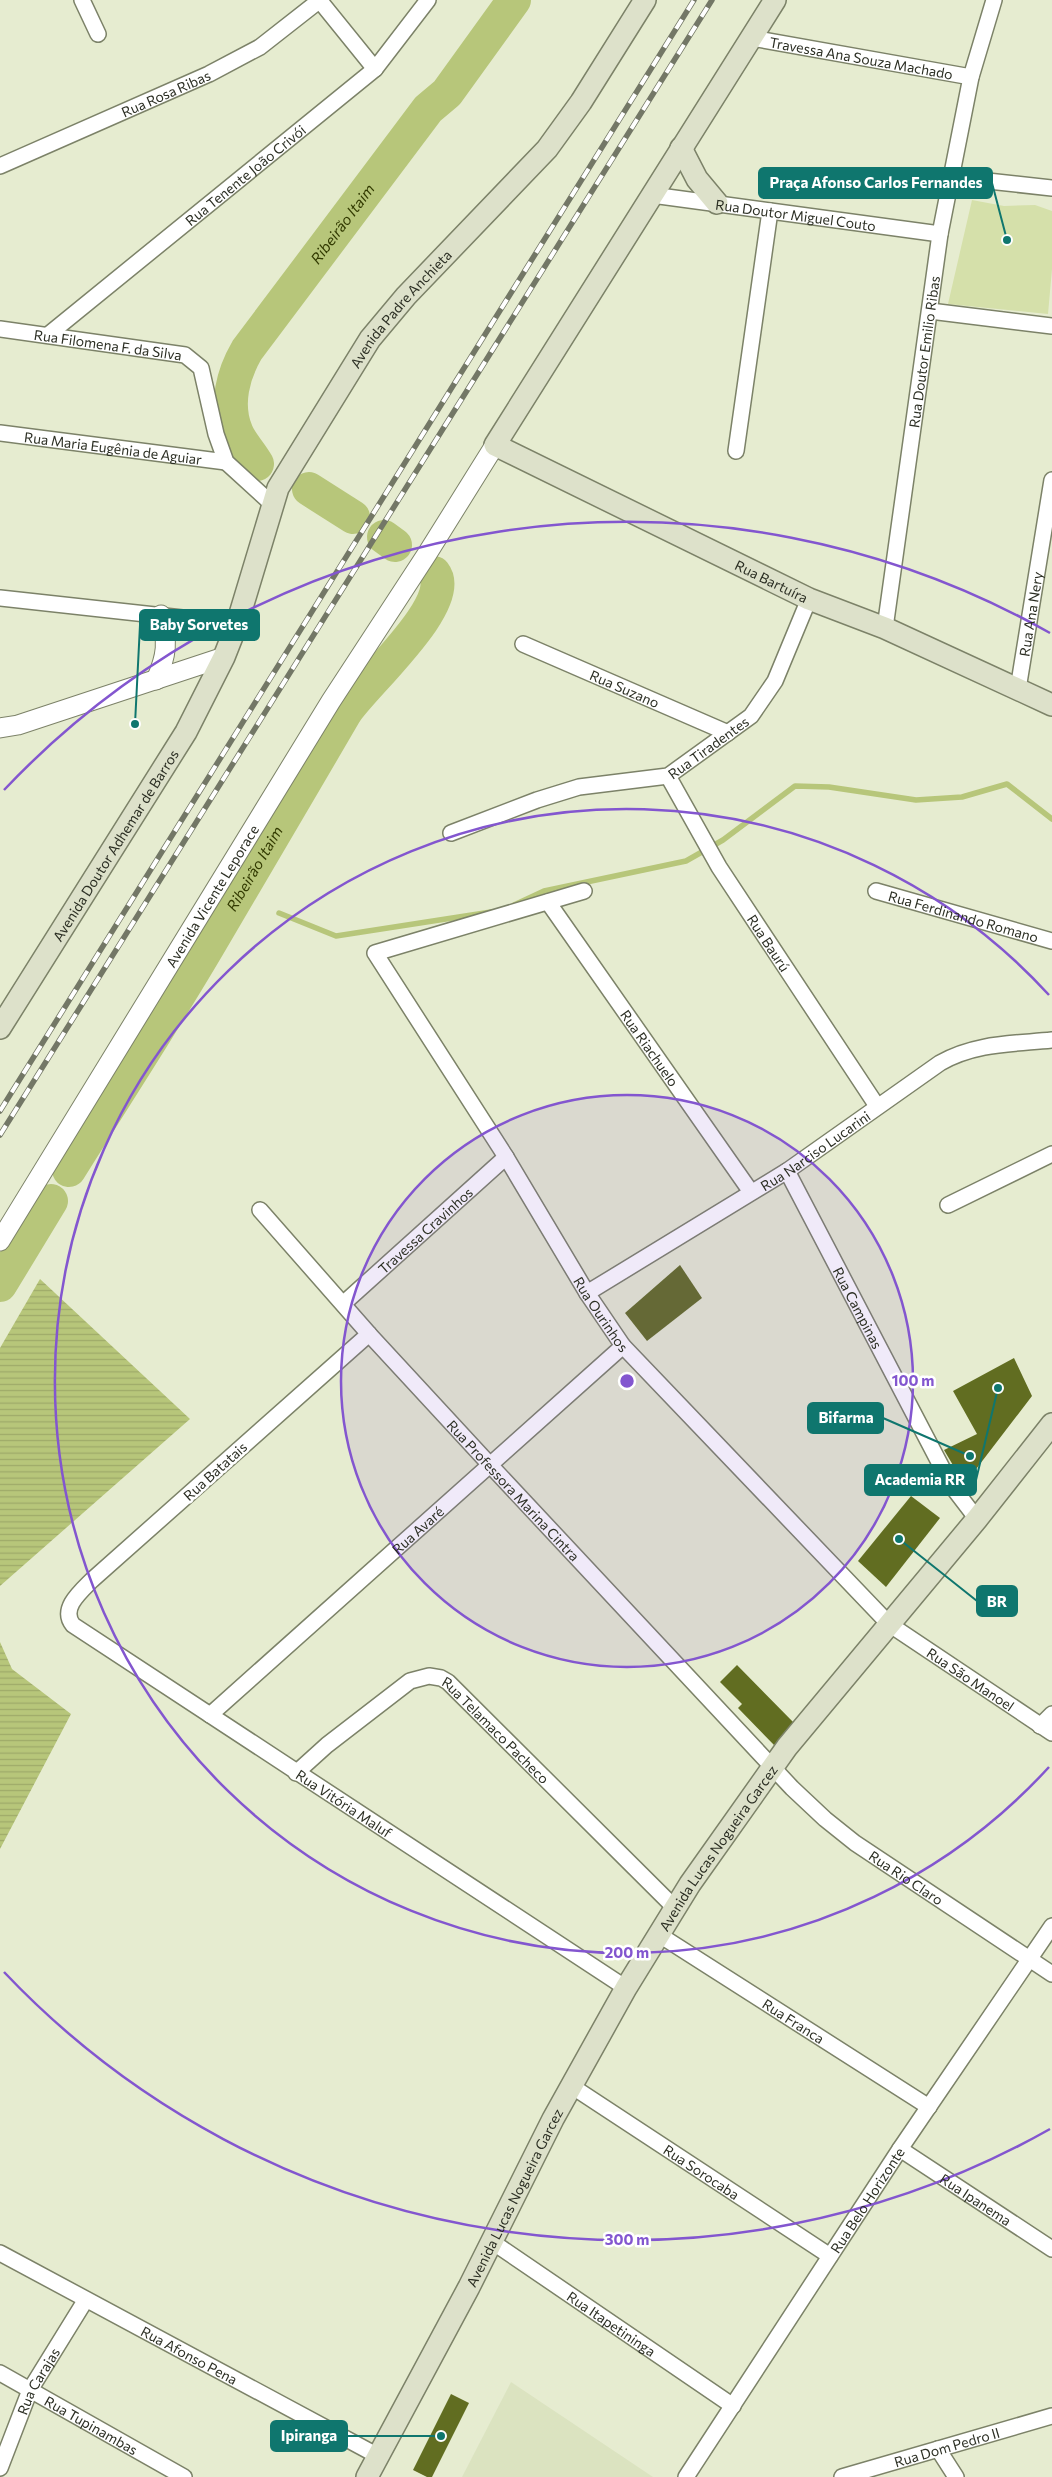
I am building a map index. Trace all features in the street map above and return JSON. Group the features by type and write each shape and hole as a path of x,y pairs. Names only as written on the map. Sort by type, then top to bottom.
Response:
{"main road":[{"name":"Avenida Padre Anchieta","path":"224,657 237,624 275,496 370,339 406,296 547,149 581,102 645,0"},
{"path":"495,445 775,0"},
{"path":"681,148 697,180 716,203"},
{"name":"Rua Bartuíra","path":"495,445 809,599 885,628 1052,704"},
{"name":"Avenida Doutor Adhemar de Barros","path":"0,1028 186,732 224,657"},
{"name":"Avenida Lucas Nogueira Garcez","path":"367,2477 469,2288 491,2240 553,2119 658,1934 772,1767 977,1519 1052,1424"}],"street":[{"path":"82,0 98,34"},
{"path":"320,0 374,70"},
{"name":"Rua Rosa Ribas","path":"0,166 210,74 260,47 320,0"},
{"name":"Rua Tenente João Crivói","path":"48,335 374,70 428,0"},
{"name":"Rua Doutor Emilio Ribas","path":"885,628 940,234 971,77 994,0"},
{"name":"Travessa Ana Souza Machado","path":"752,38 971,77"},
{"path":"951,177 1052,188"},
{"name":"Rua Doutor Miguel Couto","path":"652,195 940,234"},
{"path":"736,451 770,211"},
{"path":"930,311 1052,326"},
{"name":"Rua Filomena F. da Silva","path":"0,328 185,355 197,362 201,368 216,434 226,462 275,496"},
{"name":"Rua Maria Eugênia de Aguiar","path":"0,433 226,462"},
{"name":"Avenida Vicente Leporace","path":"0,1241 332,701 428,554 495,445"},
{"name":"Rua Ana Nery","path":"1018,689 1052,480"},
{"path":"0,598 237,624"},
{"name":"Rua Tiradentes","path":"450,833 537,800 579,787 668,776 751,716 775,681 809,599"},
{"path":"156,680 165,660 166,636 161,616"},
{"name":"Rua Suzano","path":"523,644 728,733"},
{"path":"0,728 18,725 224,657"},
{"name":"Rua Baurú","path":"668,776 719,867 877,1106"},
{"name":"Rua Ferdinando Romano","path":"876,891 1052,941"},
{"path":"548,902 584,892"},
{"name":"Rua Ourinhos","path":"548,902 375,953 506,1157 587,1293 623,1346 889,1624"},
{"name":"Rua Riachuelo","path":"548,902 750,1192"},
{"name":"Rua Narciso Lucarini","path":"587,1293 787,1171 877,1106 959,1052 981,1047 1052,1040"},
{"path":"948,1205 1052,1154"},
{"name":"Travessa Cravinhos","path":"344,1303 506,1157"},
{"name":"Rua Campinas","path":"787,1171 951,1485 977,1519"},
{"name":"Rua Professora Marina Cintra","path":"260,1210 344,1303 369,1334 772,1767"},
{"name":"Rua Batatais","path":"67,1613 74,1600 92,1580 369,1334"},
{"name":"Rua Avaré","path":"210,1715 491,1466 623,1346"},
{"name":"Rua Vitória Maluf","path":"67,1613 68,1619 73,1625 626,1988"},
{"name":"Rua São Manoel","path":"889,1624 1046,1729"},
{"name":"Rua Telamaco Pacheco","path":"296,1773 327,1745 410,1682 429,1676 440,1678 448,1682 675,1908"},
{"path":"1046,1729 1052,1714"},
{"name":"Rua Rio Claro","path":"772,1767 825,1819 855,1843 1052,1974"},
{"name":"Rua Belo Horizonte","path":"686,2477 900,2149 1052,1926"},
{"name":"Rua Franca","path":"658,1934 929,2107"},
{"name":"Rua Sorocaba","path":"572,2087 830,2256"},
{"name":"Rua Ipanema","path":"900,2149 1052,2249"},
{"name":"Rua Itapetininga","path":"491,2240 733,2406"},
{"name":"Rua Afonso Pena","path":"0,2253 86,2301 380,2456"},
{"name":"Rua Carajas","path":"0,2468 30,2390 86,2301"},
{"name":"Rua Tupinambas","path":"0,2373 184,2477"},
{"name":"Rua Dom Pedro II","path":"842,2477 1052,2416"},
{"path":"938,2449 956,2477"}],"shaded area":[{"path":"972,200 1004,206 1035,205 1052,211 1052,269 1048,314 948,304"},
{"path":"40,1279 190,1419 0,1586 0,1348"},
{"path":"0,1642 12,1669 71,1714 0,1849"},
{"path":"511,2382 653,2477 462,2477"}],"building":[{"path":"680,1265 702,1298 647,1341 625,1313"},
{"path":"1014,1358 1032,1396 970,1477 960,1477 944,1450 977,1434 953,1391"},
{"path":"911,1496 940,1518 886,1587 858,1561"},
{"path":"737,1665 795,1724 774,1745 738,1708 742,1704 720,1682"},
{"path":"451,2394 469,2403 432,2477 427,2477 413,2470"}],"waterway":[{"name":"Ribeirão Itaim","path":"257,464 238,435 231,410 234,379 242,359 428,109 447,93 514,0"},
{"name":"Ribeirão Itaim","path":"309,489 353,517"},
{"name":"Ribeirão Itaim","path":"384,537 395,545"},
{"name":"Ribeirão Itaim","path":"69,1170 196,967 345,713 420,624 432,604 437,587 434,573"},
{"path":"514,905 544,891 686,861 723,840 795,786 829,787 916,800 962,797 1007,784 1052,819"},
{"path":"279,913 336,936 491,912"},
{"name":"Ribeirão Itaim","path":"0,1285 51,1201"}],"railway":[{"path":"0,1111 694,0"},
{"path":"0,1135 712,0"}],"place":[{"name":"Praça Afonso Carlos Fernandes","path":"1007,240"},
{"name":"Baby Sorvetes","path":"135,724"},
{"name":"Academia RR","path":"998,1388"},
{"name":"Bifarma","path":"970,1456"},
{"name":"BR","path":"899,1539"},
{"name":"Ipiranga","path":"441,2436"}]}
